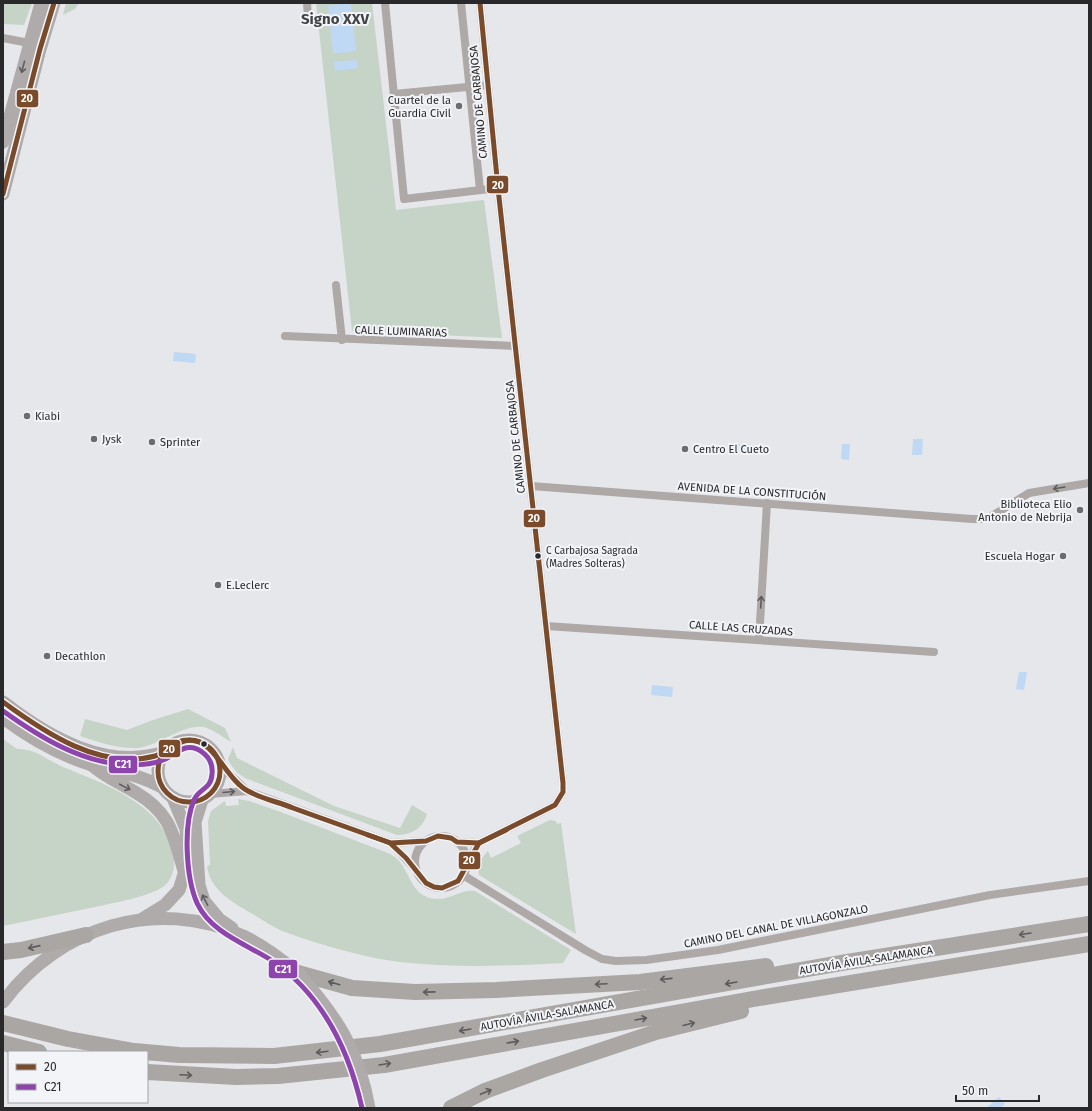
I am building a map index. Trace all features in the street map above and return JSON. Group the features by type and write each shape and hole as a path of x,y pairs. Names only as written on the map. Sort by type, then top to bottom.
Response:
{"highway":[{"name":"AUTOVÍA ÁVILA-SALAMANCA","path":"148,1052 179,1055 274,1056 380,1044 848,962 1089,924"},
{"path":"3,952 21,950 86,934"},
{"name":"AUTOVÍA ÁVILA-SALAMANCA","path":"148,1072 228,1076 278,1076 376,1066 812,989 1089,944"},
{"path":"298,973 352,988 422,992 496,990 640,982 794,962 848,962"},
{"path":"451,1108 486,1092 542,1070 649,1034 755,1008 812,989"},
{"name":"AUTOVÍA ÁVILA-SALAMANCA","path":"3,1023 68,1039 134,1051"},
{"path":"3,1043 36,1051"}],"main road":[{"path":"3,142 41,3"},
{"path":"3,194 40,49 54,3"},
{"path":"3,702 28,721 53,736 78,747 110,756 126,758 153,756 165,752 173,745 184,741 195,741 206,745 214,753 219,764 220,774 217,785 206,797 196,822 199,885 204,902 219,919 243,936 276,955 298,973 322,1000 343,1031 366,1088 369,1108"},
{"path":"3,718 53,751 93,765 149,779 162,786 173,798 186,829 188,862 179,890 165,905 142,919"},
{"path":"162,786 158,769 165,752"},
{"path":"93,765 105,776 146,799 164,816 177,840 184,871"},
{"path":"173,798 182,802 192,802 206,797"},
{"path":"3,1002 24,978 50,955 86,934 113,924 142,919 177,919 207,923 243,936"}],"street":[{"path":"307,3 308,16"},
{"path":"385,3 404,199 498,188"},
{"path":"461,3 480,190"},
{"name":"CAMINO DE CARBAJOSA","path":"457,842 479,843 555,805 563,792 498,188 480,3"},
{"path":"3,38 29,43"},
{"path":"394,94 488,85"},
{"path":"336,285 342,340"},
{"name":"CALLE LUMINARIAS","path":"285,336 342,340 516,346"},
{"name":"AVENIDA DE LA CONSTITUCIÓN","path":"531,486 987,519 1029,493 1089,484"},
{"path":"759,640 767,503"},
{"name":"CALLE LAS CRUZADAS","path":"546,626 934,652"},
{"path":"219,764 247,791 391,843 426,841 438,836 444,836 457,842 464,851 466,863"},
{"path":"206,797 247,791"},
{"path":"416,870 416,854 426,841"},
{"path":"391,843 426,883 442,888 451,886 458,881 463,874 466,863 479,843"},
{"name":"CAMINO DEL CANAL DE VILLAGONZALO","path":"463,874 585,950 602,959 616,962 646,960 718,950 990,895 1089,881"}],"shaded area":[{"path":"3,3 32,3 24,25 3,24"},
{"path":"66,3 79,3 75,9 63,15"},
{"path":"316,3 372,3 396,210 484,200 502,338 352,331"},
{"path":"188,709 225,728 231,742 210,729 199,727 182,731 155,743 138,748 101,743 80,736 85,719 127,730"},
{"path":"3,739 17,749 35,752 63,767 115,790 147,811 160,825 169,841 174,859 172,874 167,883 157,890 131,899 3,926"},
{"path":"233,747 237,758 334,806 400,828 412,805 427,814 420,827 416,830 397,835 245,778 235,770 228,759"},
{"path":"238,799 249,801 278,811 388,853 396,858 402,865 416,889 421,894 428,897 441,899 465,892 475,891 571,950 563,963 482,966 420,964 386,960 356,954 282,931 230,900 217,889 209,874 207,866 210,865 208,821 211,811 225,801 226,806 239,805"},
{"path":"550,820 556,821 557,824 561,823 576,934 479,875 480,862 488,851 491,858 521,843 517,836"}],"water":[{"path":"351,3 356,51 333,54 328,6"},
{"path":"357,60 358,68 335,71 334,62"},
{"path":"174,352 196,354 195,363 173,361"},
{"path":"913,439 923,439 922,455 912,455"},
{"path":"738,444 754,445 753,453 737,452"},
{"path":"842,444 850,444 849,460 841,459"},
{"path":"1019,672 1027,672 1024,690 1016,689"},
{"path":"652,685 673,687 672,697 651,695"},
{"path":"999,1097 1005,1104 1000,1108 986,1108"}],"transit line":[{"name":"20","path":"3,194 40,49 54,3"},
{"name":"20","path":"3,702 36,725 74,746 114,758 135,759 155,756 181,742 193,740 199,742 212,751 235,780 248,791 390,843 406,858 426,883 434,887 442,888 458,881 479,843 555,805 563,792 563,783 498,188 480,3"},
{"name":"C21","path":"3,711 32,731 63,748 79,755 113,764 147,764 163,760 181,750 191,747 207,756 212,767 211,779 207,786 196,796 194,800 188,823 187,837 190,880 197,903 203,913 220,930 271,960 305,989 331,1025 341,1045 362,1108"},
{"name":"20","path":"189,740 206,745 211,749 215,754 220,771 215,788 211,793 206,797 189,802 172,797 167,793 163,788 158,771 163,754 167,749 172,745 189,740"},
{"name":"20","path":"368,835 391,843 426,841 438,836 451,838 457,842 479,843 506,830"}],"place":[{"name":"Cuartel de la Guardia Civil","path":"459,106"},
{"name":"Kiabi","path":"27,416"},
{"name":"Jysk","path":"94,439"},
{"name":"Sprinter","path":"152,442"},
{"name":"Centro El Cueto","path":"685,449"},
{"name":"Biblioteca Elio Antonio de Nebrija","path":"1080,510"},
{"name":"C Carbajosa Sagrada (Madres Solteras)","path":"538,556"},
{"name":"Escuela Hogar","path":"1063,556"},
{"name":"E.Leclerc","path":"218,585"},
{"name":"Decathlon","path":"47,656"}],"district":[{"name":"Signo XXV","path":"335,19"}]}
